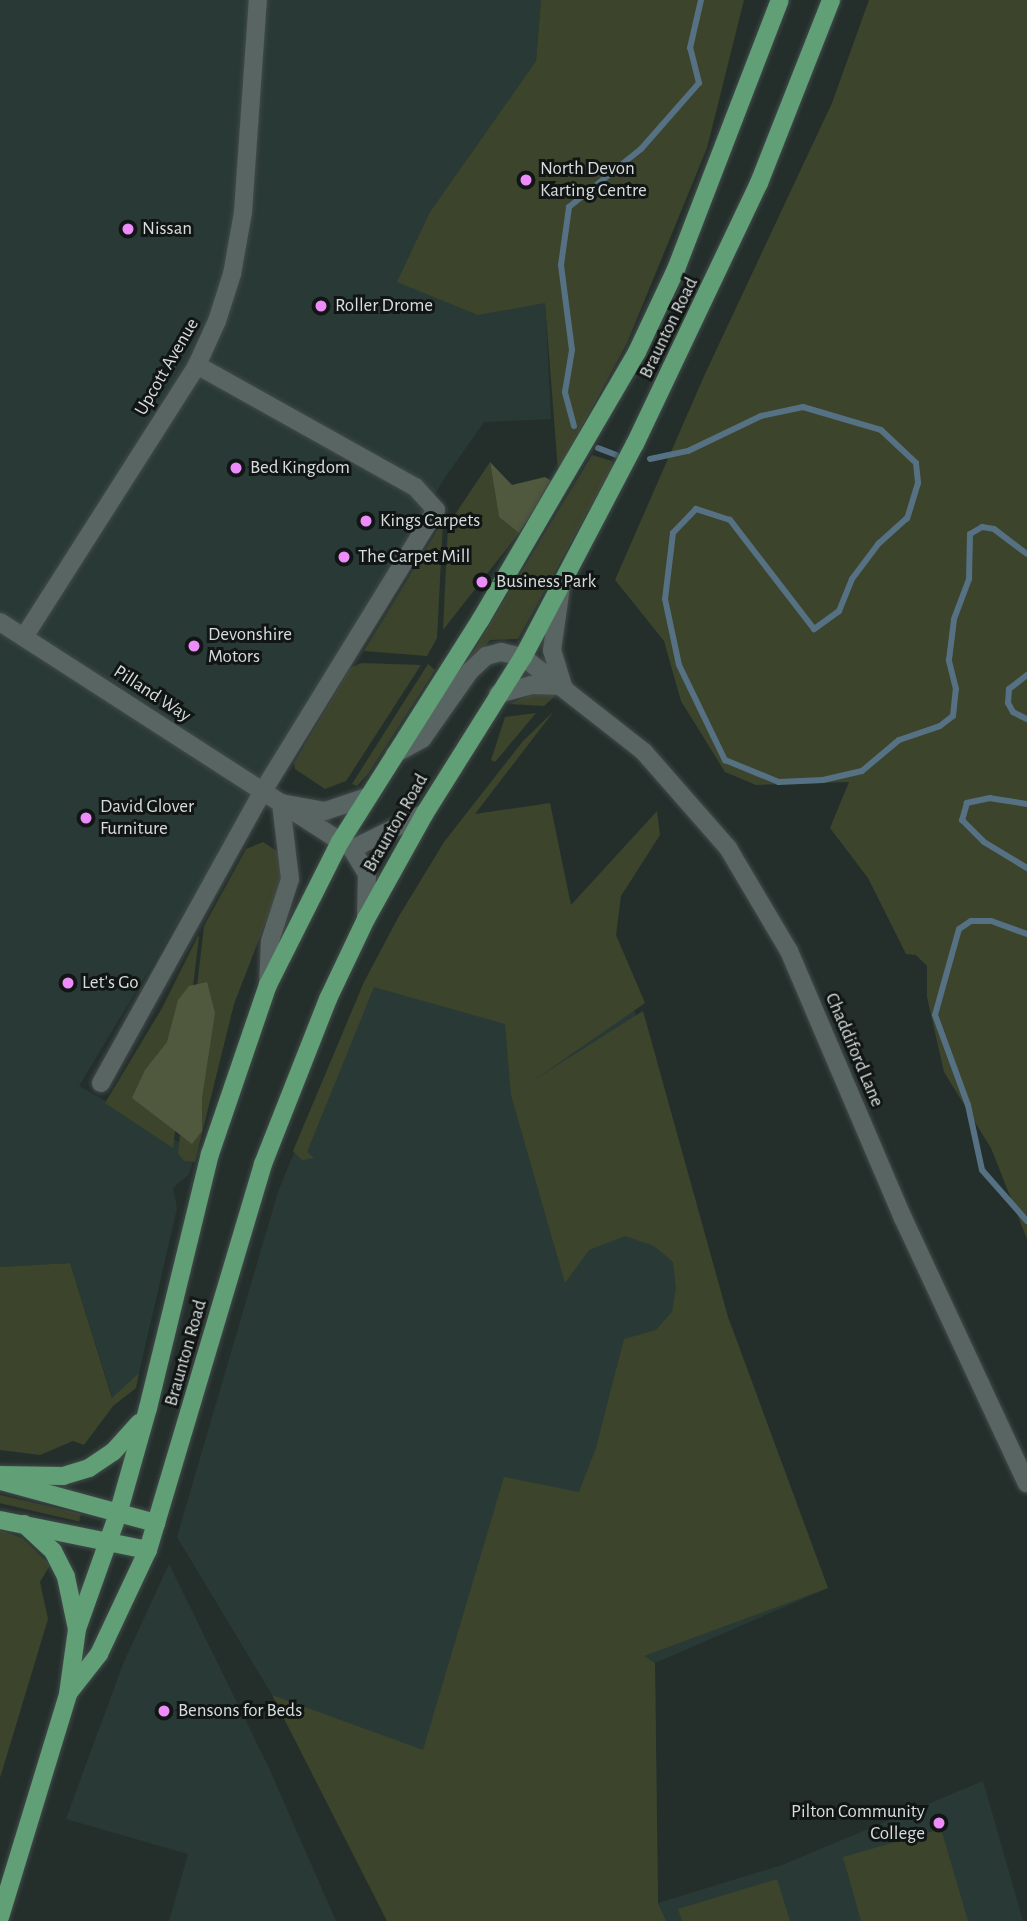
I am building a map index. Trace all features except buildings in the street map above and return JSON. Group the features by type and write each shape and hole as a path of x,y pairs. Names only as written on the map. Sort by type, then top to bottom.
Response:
{"main road":[{"name":"Braunton Road","path":"0,1917 68,1694 77,1629 118,1514 148,1409 210,1154 268,985 346,845 367,797 487,609 636,352 712,179 780,0"},
{"name":"Braunton Road","path":"68,1694 99,1654 148,1550 262,1164 328,999 366,919 425,813 523,657 561,587 714,283 759,183 831,0"},
{"path":"0,1477 63,1476 89,1468 134,1432 148,1409"},
{"path":"0,1477 118,1514 156,1523"},
{"path":"0,1520 107,1539 148,1550"},
{"path":"24,1524 53,1551 66,1577 77,1629"}],"street":[{"name":"Upcott Avenue","path":"24,636 197,365 218,321 237,248 258,0"},
{"path":"101,1083 263,791 436,510 415,487 197,365"},
{"path":"498,694 532,685 564,687 552,650 561,587"},
{"name":"Pilland Way","path":"0,622 346,845"},
{"path":"395,754 422,739 470,671 486,656 501,652 523,657"},
{"name":"Chaddiford Lane","path":"523,657 644,752 728,848 762,901 1027,1485"},
{"name":"Pilland Way","path":"281,803 325,811 367,797"},
{"path":"268,985 270,940 290,878 281,803"},
{"path":"366,919 367,874 346,845 425,813"}],"shaded area":[{"path":"0,0 541,0 536,61 430,212 478,315 545,302 551,419 484,422 444,479 79,1086 196,1152 189,1174 173,1188 177,1208 139,1373 113,1399 70,1263 0,1267"},
{"path":"364,982 632,1003 728,1317 828,1588 655,1663 658,1903 782,1865 983,1781 1023,1921 591,1921 624,1912 582,1921 387,1921 277,1703 177,1537 278,1192"},
{"path":"169,1564 269,1768 336,1921 169,1921 188,1854 66,1819 123,1664"}],"green space":[{"path":"541,0 744,0 707,148 627,343 558,471 545,303 478,315 397,282 430,212 536,61"},
{"path":"869,0 1027,0 1027,1239 991,1148 944,1072 927,997 927,966 916,955 906,954 868,878 830,828 849,782 756,785 725,772 681,701 664,641 615,580 705,374 832,103"},
{"path":"592,455 612,461 613,466 518,639 490,640 472,663 468,660"},
{"path":"490,462 499,517 519,533 443,630 448,525"},
{"path":"490,462 512,485 545,477 553,482 519,533 499,517"},
{"path":"443,521 437,638 427,656 364,651"},
{"path":"361,663 421,665 346,781 325,789 295,769 294,763 350,668"},
{"path":"428,664 435,670 368,774 357,786 352,784"},
{"path":"531,694 556,695 544,706 510,704"},
{"path":"554,711 475,814 550,803 571,905 657,811 660,835 621,896 616,935 645,1003 534,1080 643,1011 728,1317 828,1588 644,1656 655,1663 658,1903 666,1921 387,1921 272,1695 423,1750 504,1477 579,1492 596,1448 624,1339 656,1330 672,1312 676,1288 673,1262 654,1246 625,1236 589,1250 565,1283 511,1095 505,1024 374,987 307,1152 314,1158 302,1160 293,1151 364,982 399,916 444,842 523,741"},
{"path":"536,713 495,762 491,760 505,717"},
{"path":"263,842 280,853 282,880 234,1004 195,1162 184,1161 178,1153 204,926 246,849"},
{"path":"198,936 173,1148 105,1103 162,1008"},
{"path":"207,982 215,1013 202,1098 202,1131 192,1144 132,1098 145,1070 167,1042 178,1000 189,986"},
{"path":"70,1263 112,1398 139,1373 136,1388 113,1406 84,1445 73,1441 40,1455 0,1450 0,1267"},
{"path":"0,1495 81,1514 79,1521 0,1503"},
{"path":"0,1530 22,1538 50,1565 40,1582 48,1619 0,1778"},
{"path":"941,1829 968,1921 861,1921 843,1857"},
{"path":"777,1879 790,1921 682,1921 678,1909"}],"waterway":[{"path":"574,426 565,392 572,350 561,265 569,207 641,149 699,83 690,48 701,0"},
{"path":"650,459 688,451 761,416 803,407 881,430 916,463 918,483 907,518 879,543 852,579 839,611 814,629 730,520 696,509 673,533 665,599 679,665 725,760 779,782 823,780 862,771 899,740 940,726 953,716 956,689 949,660 954,619 969,579 970,534 982,527 994,529 1027,554"},
{"path":"598,448 616,455"},
{"path":"1027,675 1009,689 1008,703 1013,712 1027,719"},
{"path":"1027,804 990,798 967,803 962,820 984,842 1027,868"},
{"path":"1027,934 991,921 971,921 959,929 935,1015 968,1105 982,1170 1027,1221"}],"place":[{"name":"North Devon Karting Centre","path":"526,180"},
{"name":"Nissan","path":"128,229"},
{"name":"Roller Drome","path":"321,306"},
{"name":"Bed Kingdom","path":"236,468"},
{"name":"Kings Carpets","path":"366,521"},
{"name":"The Carpet Mill","path":"344,557"},
{"name":"Business Park","path":"482,582"},
{"name":"Devonshire Motors","path":"194,646"},
{"name":"David Glover Furniture","path":"86,818"},
{"name":"Let's Go","path":"68,983"},
{"name":"Bensons for Beds","path":"164,1711"},
{"name":"Pilton Community College","path":"939,1823"}]}
